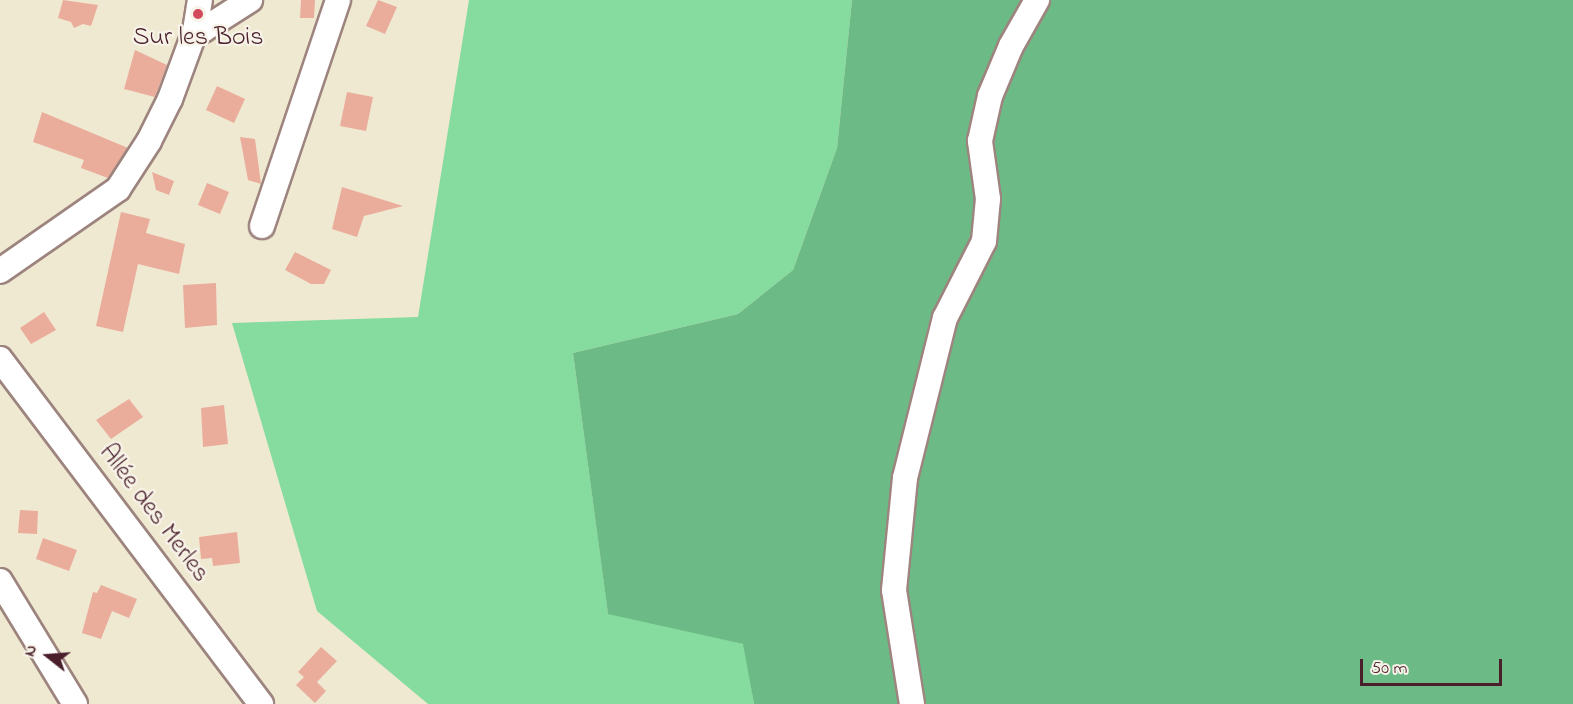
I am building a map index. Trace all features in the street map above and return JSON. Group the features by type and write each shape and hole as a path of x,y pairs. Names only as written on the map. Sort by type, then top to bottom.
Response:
{"street":[{"path":"0,271 118,189 149,141 195,31 200,0"},
{"path":"195,31 203,30 250,0"},
{"path":"262,226 338,0"},
{"path":"912,704 894,590 905,478 945,318 984,241 988,199 980,141 990,96 1011,46 1037,0"},
{"name":"Allée des Merles","path":"0,359 261,704"},
{"path":"0,580 75,704"}],"green space":[{"path":"469,0 852,0 837,148 793,270 738,314 573,353 608,613 744,644 754,704 428,704 317,611 232,323 418,317"},
{"path":"852,0 1573,0 1573,704 754,704 743,644 608,614 573,353 738,314 793,270 837,148"}],"building":[{"path":"63,0 98,5 91,26 83,24 74,28 71,22 58,18"},
{"path":"301,0 315,0 314,18 300,18"},
{"path":"378,0 397,7 385,34 366,26"},
{"path":"135,50 167,65 155,97 124,89"},
{"path":"217,86 245,99 234,123 206,110"},
{"path":"347,92 373,97 366,131 340,126"},
{"path":"42,112 128,148 108,178 81,168 84,160 33,142"},
{"path":"240,137 255,139 261,184 248,180"},
{"path":"152,172 174,181 169,195 156,190"},
{"path":"207,183 229,192 220,214 198,205"},
{"path":"342,187 403,206 364,216 357,237 332,229"},
{"path":"121,212 150,219 146,233 185,244 179,274 138,264 123,332 96,326"},
{"path":"295,252 331,270 324,284 311,284 285,270"},
{"path":"216,283 217,325 185,328 183,285"},
{"path":"44,312 56,330 31,344 20,328"},
{"path":"129,399 143,417 111,439 96,420"},
{"path":"224,405 228,444 203,447 201,408"},
{"path":"20,510 38,511 37,534 18,533"},
{"path":"237,532 240,563 213,566 212,558 201,559 199,537"},
{"path":"43,538 77,550 69,571 36,559"},
{"path":"101,585 137,599 129,618 112,611 101,639 82,633 93,592 97,593"},
{"path":"321,647 337,661 317,682 326,691 315,703 296,685 304,677 298,672"}],"place":[{"name":"Sur les Bois","path":"198,14"}]}
